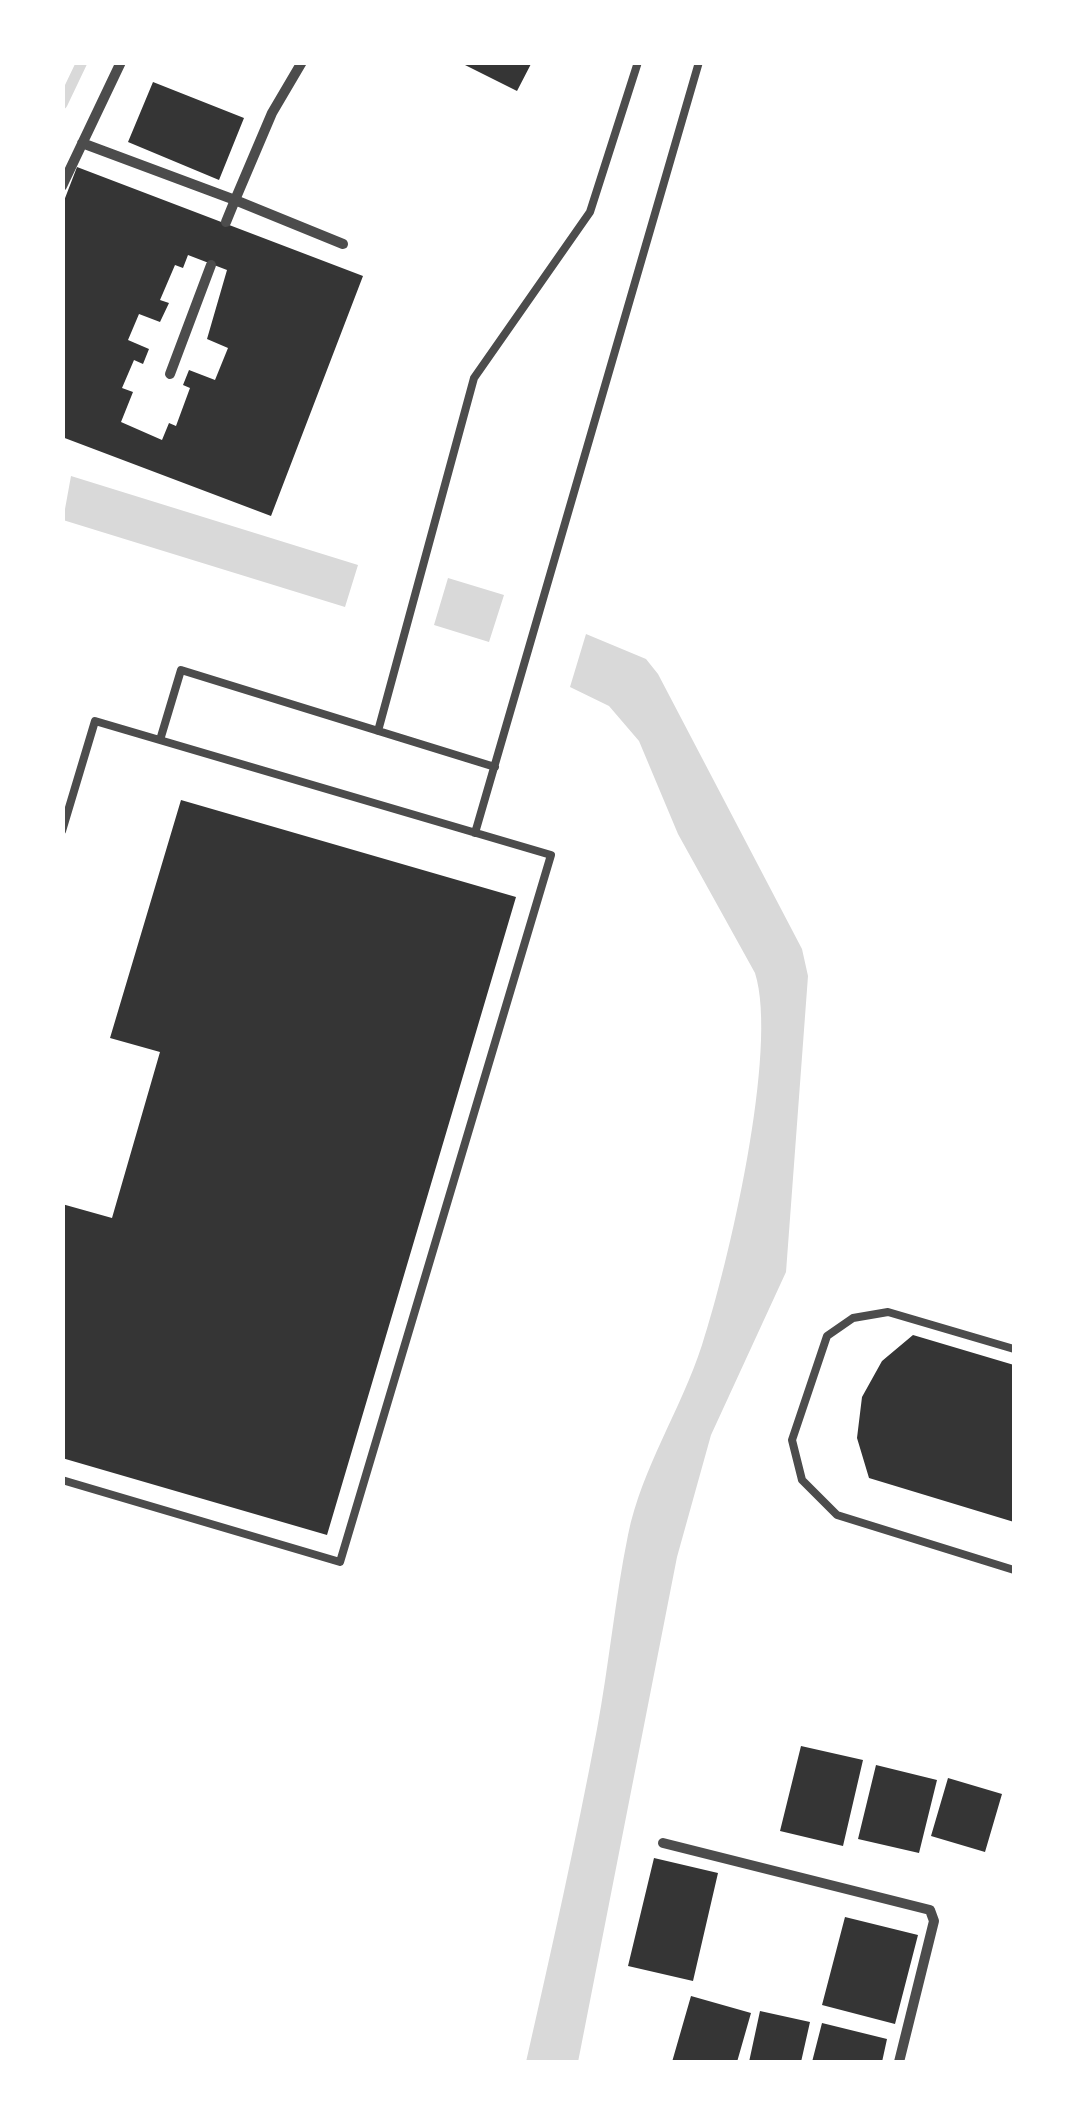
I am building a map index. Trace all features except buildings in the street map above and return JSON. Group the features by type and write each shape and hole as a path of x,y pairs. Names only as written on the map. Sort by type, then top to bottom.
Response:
{"street":[{"path":"62,186 121,62"},
{"path":"226,222 272,114 302,62"},
{"path":"82,143 343,244"},
{"path":"170,374 211,265"},
{"path":"662,1843 930,1910 934,1922 899,2062"}],"lane":[{"path":"378,731 474,378 590,212 638,62"},
{"path":"475,832 699,62"},
{"path":"160,740 181,670 494,766"},
{"path":"62,830 96,720 551,855 340,1562 62,1480"},
{"path":"1014,1349 888,1312 854,1318 827,1336 792,1440 802,1480 837,1515 1014,1570"}],"shaded area":[{"path":"71,476 358,565 345,607 63,520"},
{"path":"448,578 504,595 489,642 434,625"},
{"path":"586,634 646,659 658,674 802,949 808,976 786,1272 711,1435 677,1557 578,2062 526,2062 589,1771 628,1535 643,1486 693,1369 713,1309 737,1213 761,1052 761,1008 755,973 678,834 639,741 609,706 570,687"}],"waterway":[{"path":"62,104 82,62"}]}
